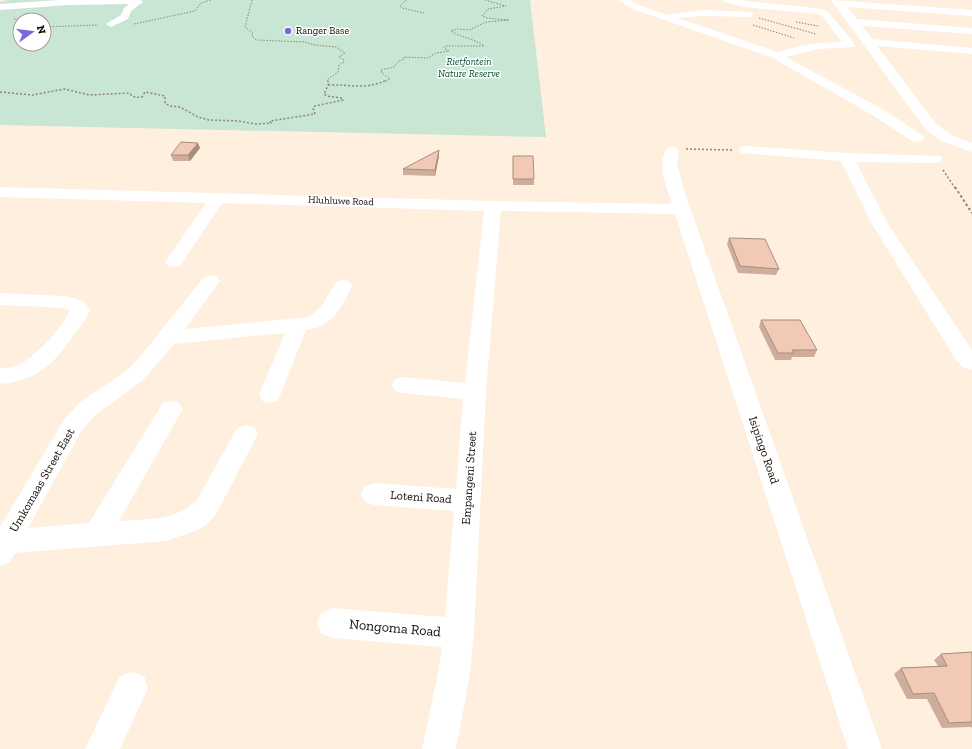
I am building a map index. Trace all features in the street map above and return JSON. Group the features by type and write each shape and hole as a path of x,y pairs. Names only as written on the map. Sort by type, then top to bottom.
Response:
{"street":[{"path":"0,7 70,1 114,0 138,2 127,10 126,17 111,24"},
{"path":"624,0 636,7 777,56 879,113 917,138"},
{"path":"728,0 744,4 820,11 825,14 850,45 800,49 777,56"},
{"path":"741,0 779,7"},
{"path":"837,2 972,13"},
{"path":"837,2 854,22 931,127 946,138 972,148"},
{"path":"665,17 702,13 750,14 779,7"},
{"path":"854,22 972,31"},
{"path":"869,42 972,51"},
{"path":"746,150 846,157 935,158"},
{"name":"Isipingo Road","path":"672,151 669,159 670,169 682,209 865,749"},
{"path":"846,157 880,224 964,355 972,363"},
{"name":"Hluhluwe Road","path":"0,192 493,206 682,209"},
{"path":"174,262 217,198"},
{"name":"Empangeni Street","path":"439,749 454,672 459,634 475,392 493,206"},
{"name":"Umkomaas Street East","path":"3,548 72,426 87,409 134,376 147,363 211,281"},
{"path":"168,338 314,323 322,319 328,312 343,286"},
{"path":"0,299 65,302 77,306 80,310 78,315 41,362 26,372 17,375 0,376"},
{"path":"270,394 298,325"},
{"path":"403,385 475,392"},
{"path":"97,535 171,409"},
{"path":"3,548 97,535 166,530 185,524 195,519 206,508 246,434"},
{"name":"Loteni Road","path":"374,494 468,501"},
{"name":"Nongoma Road","path":"332,623 459,634"},
{"path":"102,749 132,688"}],"path":[{"path":"52,27 111,24 116,27 123,27 151,21 157,18 195,11 200,7 201,3 211,0"},
{"path":"0,92 33,94 64,89 90,95 129,93 132,97 136,98 142,97 144,92 165,96 165,103 170,106 180,107 198,117 209,120 239,121 255,124 271,123 270,121 315,114 313,108 315,106 343,100 342,98 327,96 324,94 329,83 327,80 338,72 339,65 344,62 344,60 339,57 344,53 343,51 331,46 313,46 305,42 256,40 252,36 253,33 245,27 249,18 248,12 252,0"},
{"path":"406,0 400,6 424,13"},
{"path":"327,85 343,84 349,86 372,86 390,79 382,73 381,70 394,67 399,61 404,59 404,57 428,58 436,53 449,51 444,48 445,46 484,46 478,42 458,36 451,31 457,29 470,30 486,22 509,20 487,18 482,16 488,9 506,6 485,0"},
{"path":"737,14 737,17 746,22 773,32 830,46"},
{"path":"750,14 805,32 819,35 843,36"},
{"path":"672,151 694,148 746,150"},
{"path":"935,158 972,213"}],"green space":[{"name":"Rietfontein Nature Reserve","path":"9,0 530,0 546,137 0,125 0,2"}],"building":[{"path":"181,142 198,143 188,155 171,155"},
{"path":"439,150 435,170 403,169"},
{"path":"513,156 533,156 534,179 513,179"},
{"path":"729,238 765,239 779,269 740,266"},
{"path":"761,320 800,320 817,350 792,350 794,353 778,353"},
{"path":"972,652 972,722 949,723 934,693 913,694 901,668 947,666 941,654"}],"place":[{"name":"Ranger Base","path":"288,31"}]}
